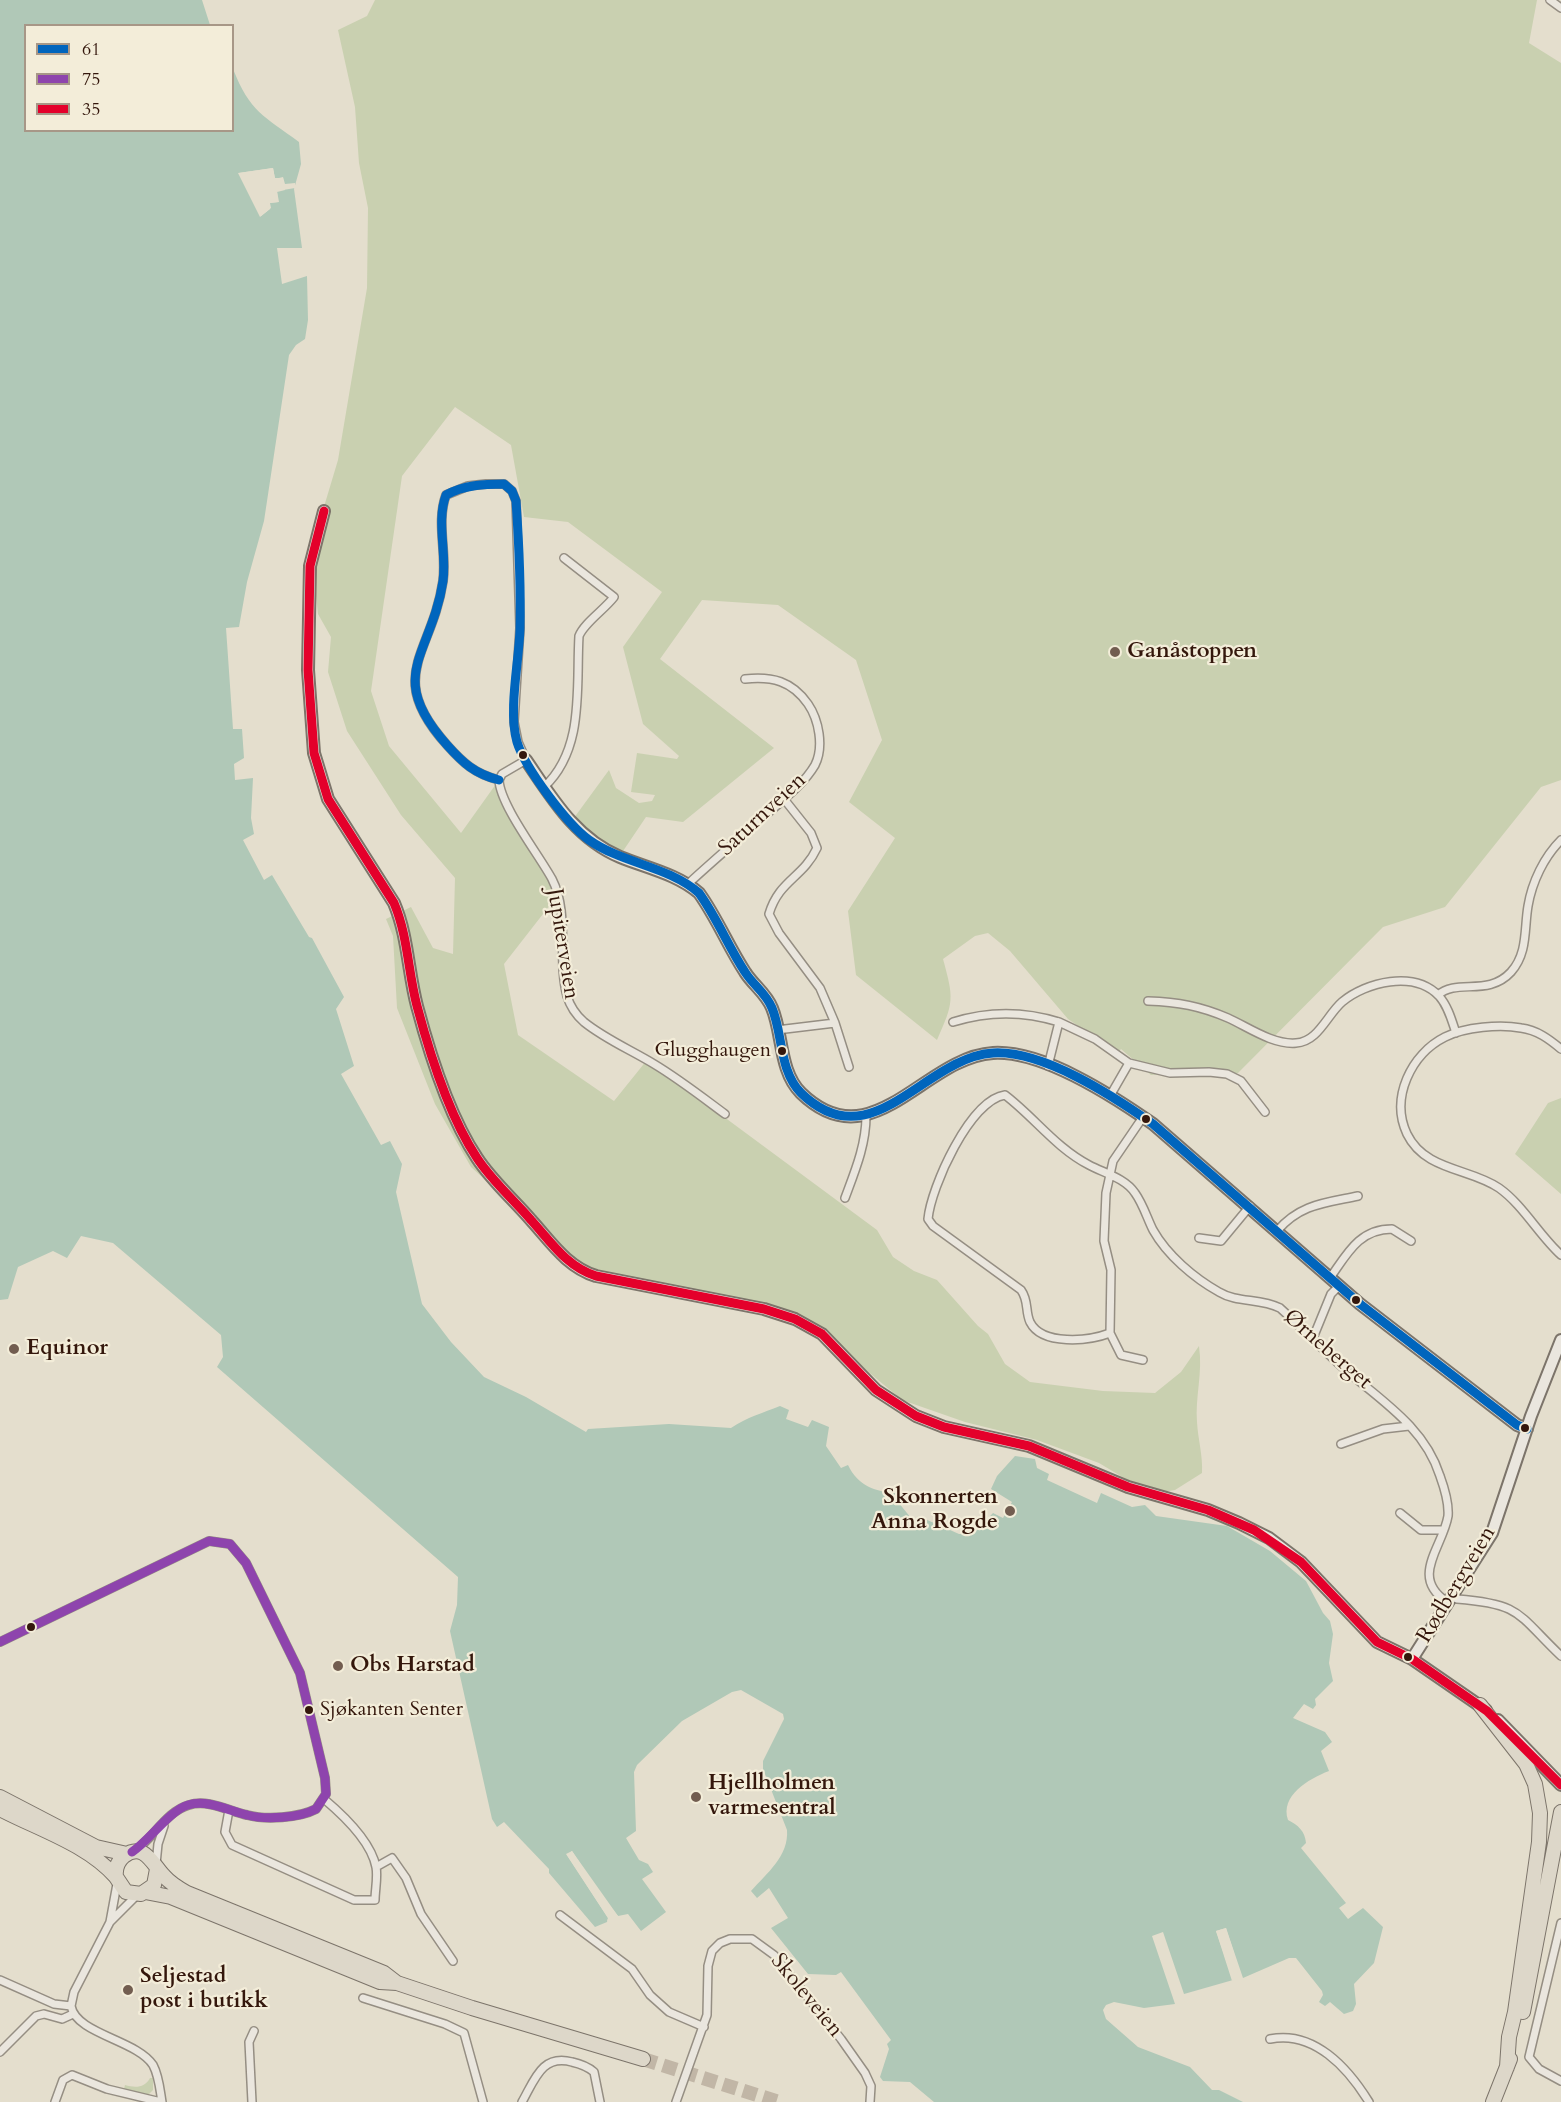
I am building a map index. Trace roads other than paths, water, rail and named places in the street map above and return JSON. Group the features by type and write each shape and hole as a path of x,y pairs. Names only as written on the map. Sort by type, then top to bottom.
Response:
{"highway":[{"path":"1480,1705 1526,1764 1535,1784 1540,1813 1539,1842 1515,2012 1509,2037 1507,2067"},
{"path":"0,1797 96,1847 147,1855 174,1886 187,1893 384,1972 397,1983"},
{"path":"0,1809 86,1852 100,1862 126,1892 171,1897 380,1982 397,1983 471,2008 643,2059"},
{"path":"1493,2102 1507,2067 1525,2005 1561,1812"},
{"path":"116,1879 118,1863 129,1853"},
{"path":"141,1893 155,1883 156,1867"}],"main road":[{"path":"324,511 310,566 308,651 311,730 322,786 400,918 409,970 426,1040 467,1142 485,1169 561,1255 576,1267 596,1276 764,1309 795,1319 822,1334 876,1390 916,1416 944,1427 1029,1446 1128,1487 1208,1510 1239,1523 1269,1539 1301,1563 1377,1642 1412,1659 1480,1705 1511,1733 1561,1785"},
{"path":"526,760 560,810 589,840 619,856 688,884 704,899 746,974 763,991 772,1008 784,1060 799,1091 816,1105 834,1113 866,1116 904,1098 940,1072 971,1057 1003,1053 1048,1066 1110,1096 1143,1117 1250,1206 1339,1286 1433,1362 1517,1425 1527,1429"},
{"name":"Rødbergveien","path":"1412,1659 1492,1533 1527,1429 1561,1340"}],"street":[{"path":"1550,0 1561,8"},
{"path":"504,484 512,491 516,501 520,590 514,722 518,742 526,760 502,774 499,780 474,772 441,738 424,716 415,693 413,676 418,654 439,605 443,577 442,507 446,495 468,486 504,484"},
{"path":"544,787 561,768 573,742 581,630 604,610 614,597 564,558"},
{"name":"Saturnveien","path":"688,884 784,799 816,764 819,733 814,713 801,695 787,683 766,677 745,679"},
{"name":"Jupiterveien","path":"499,780 499,787 513,814 553,881 559,904 562,970 567,997 573,1011 584,1022 656,1065 725,1114"},
{"path":"784,799 811,833 817,848 809,865 784,885 773,900 769,914 779,933 820,988 835,1023 849,1067"},
{"path":"1438,995 1448,989 1482,988 1503,980 1510,973 1522,957 1532,890 1548,855 1561,840"},
{"path":"1148,1001 1182,1002 1228,1018 1275,1040 1297,1043 1312,1036 1350,995 1371,986 1406,982 1426,987 1438,995 1448,1011 1456,1033"},
{"path":"954,1022 981,1014 996,1013 1035,1016 1059,1022 1095,1039 1129,1063 1170,1073 1227,1074 1241,1082 1265,1112"},
{"path":"1048,1066 1059,1022"},
{"path":"777,1030 835,1023"},
{"path":"1561,1048 1539,1033 1521,1028 1456,1033 1429,1048 1407,1078 1402,1110 1406,1131 1415,1146 1427,1156 1500,1189 1561,1255"},
{"path":"1110,1096 1129,1063"},
{"name":"Ørneberget","path":"1110,1333 1092,1339 1072,1339 1050,1337 1037,1331 1030,1321 1026,1298 1021,1290 928,1220 931,1197 951,1152 984,1106 996,1096 1005,1095 1068,1151 1085,1163 1126,1183 1135,1193 1154,1232 1176,1260 1201,1280 1220,1293 1269,1302 1280,1308 1340,1365 1398,1412 1422,1442 1440,1474 1448,1513 1431,1561 1429,1574 1431,1586 1437,1595 1449,1599"},
{"path":"845,1198 861,1154 866,1133 866,1116"},
{"path":"1143,1117 1113,1161 1103,1220 1104,1251 1111,1270 1110,1333 1121,1355 1143,1359"},
{"path":"1277,1231 1296,1212 1305,1208 1358,1196"},
{"path":"1199,1238 1221,1241 1250,1206"},
{"path":"1330,1278 1354,1244 1371,1232 1392,1229 1411,1241"},
{"path":"1313,1338 1331,1294 1339,1286"},
{"path":"1341,1444 1383,1429 1409,1426"},
{"path":"1400,1513 1421,1530 1443,1530"},
{"path":"0,1642 209,1541 230,1544 246,1563 300,1673 327,1788 324,1799 311,1812 258,1817 203,1804 192,1804 175,1812 129,1853"},
{"path":"1449,1599 1489,1601 1509,1608 1537,1629 1561,1656"},
{"path":"229,1810 225,1832 232,1845 354,1900 375,1900 376,1867 363,1840 324,1799"},
{"path":"156,1867 158,1844 165,1823"},
{"path":"376,1867 392,1858 406,1878 421,1914 453,1961"},
{"path":"55,2102 63,2080 72,2075 107,2089 161,2102 156,2073 150,2061 73,2014 71,2006 74,1992 110,1922 116,1879"},
{"path":"110,1922 141,1893"},
{"path":"560,1915 632,1969 650,1995 669,2012 704,2027"},
{"path":"1561,1923 1529,2057 1539,2069 1561,2081"},
{"name":"Skoleveien","path":"676,2102 704,2027 709,2000 708,1966 712,1951 720,1943 730,1939 752,1939 764,1946 782,1964 841,2039 871,2086 870,2102"},
{"path":"0,1980 54,2004 71,2006"},
{"path":"363,1998 445,2024 464,2033 483,2102"},
{"path":"0,2052 36,2016 44,2014 62,2019 73,2014"},
{"path":"252,2102 249,2042 254,2031"},
{"path":"1270,2039 1289,2037 1317,2047 1350,2075 1369,2102"},
{"path":"522,2102 546,2063 559,2058 583,2064 594,2072 600,2102"}],"tunnel":[{"path":"643,2059 779,2102"}],"place":[{"name":"Ganåstoppen","path":"1115,652"},
{"name":"Glugghaugen","path":"782,1051"},
{"name":"Equinor","path":"14,1349"},
{"name":"Skonnerten Anna Rogde","path":"1010,1511"},
{"name":"Obs Harstad","path":"338,1666"},
{"name":"Sjøkanten Senter","path":"309,1710"},
{"name":"Hjellholmen varmesentral","path":"696,1797"},
{"name":"Seljestad post i butikk","path":"128,1990"}]}
